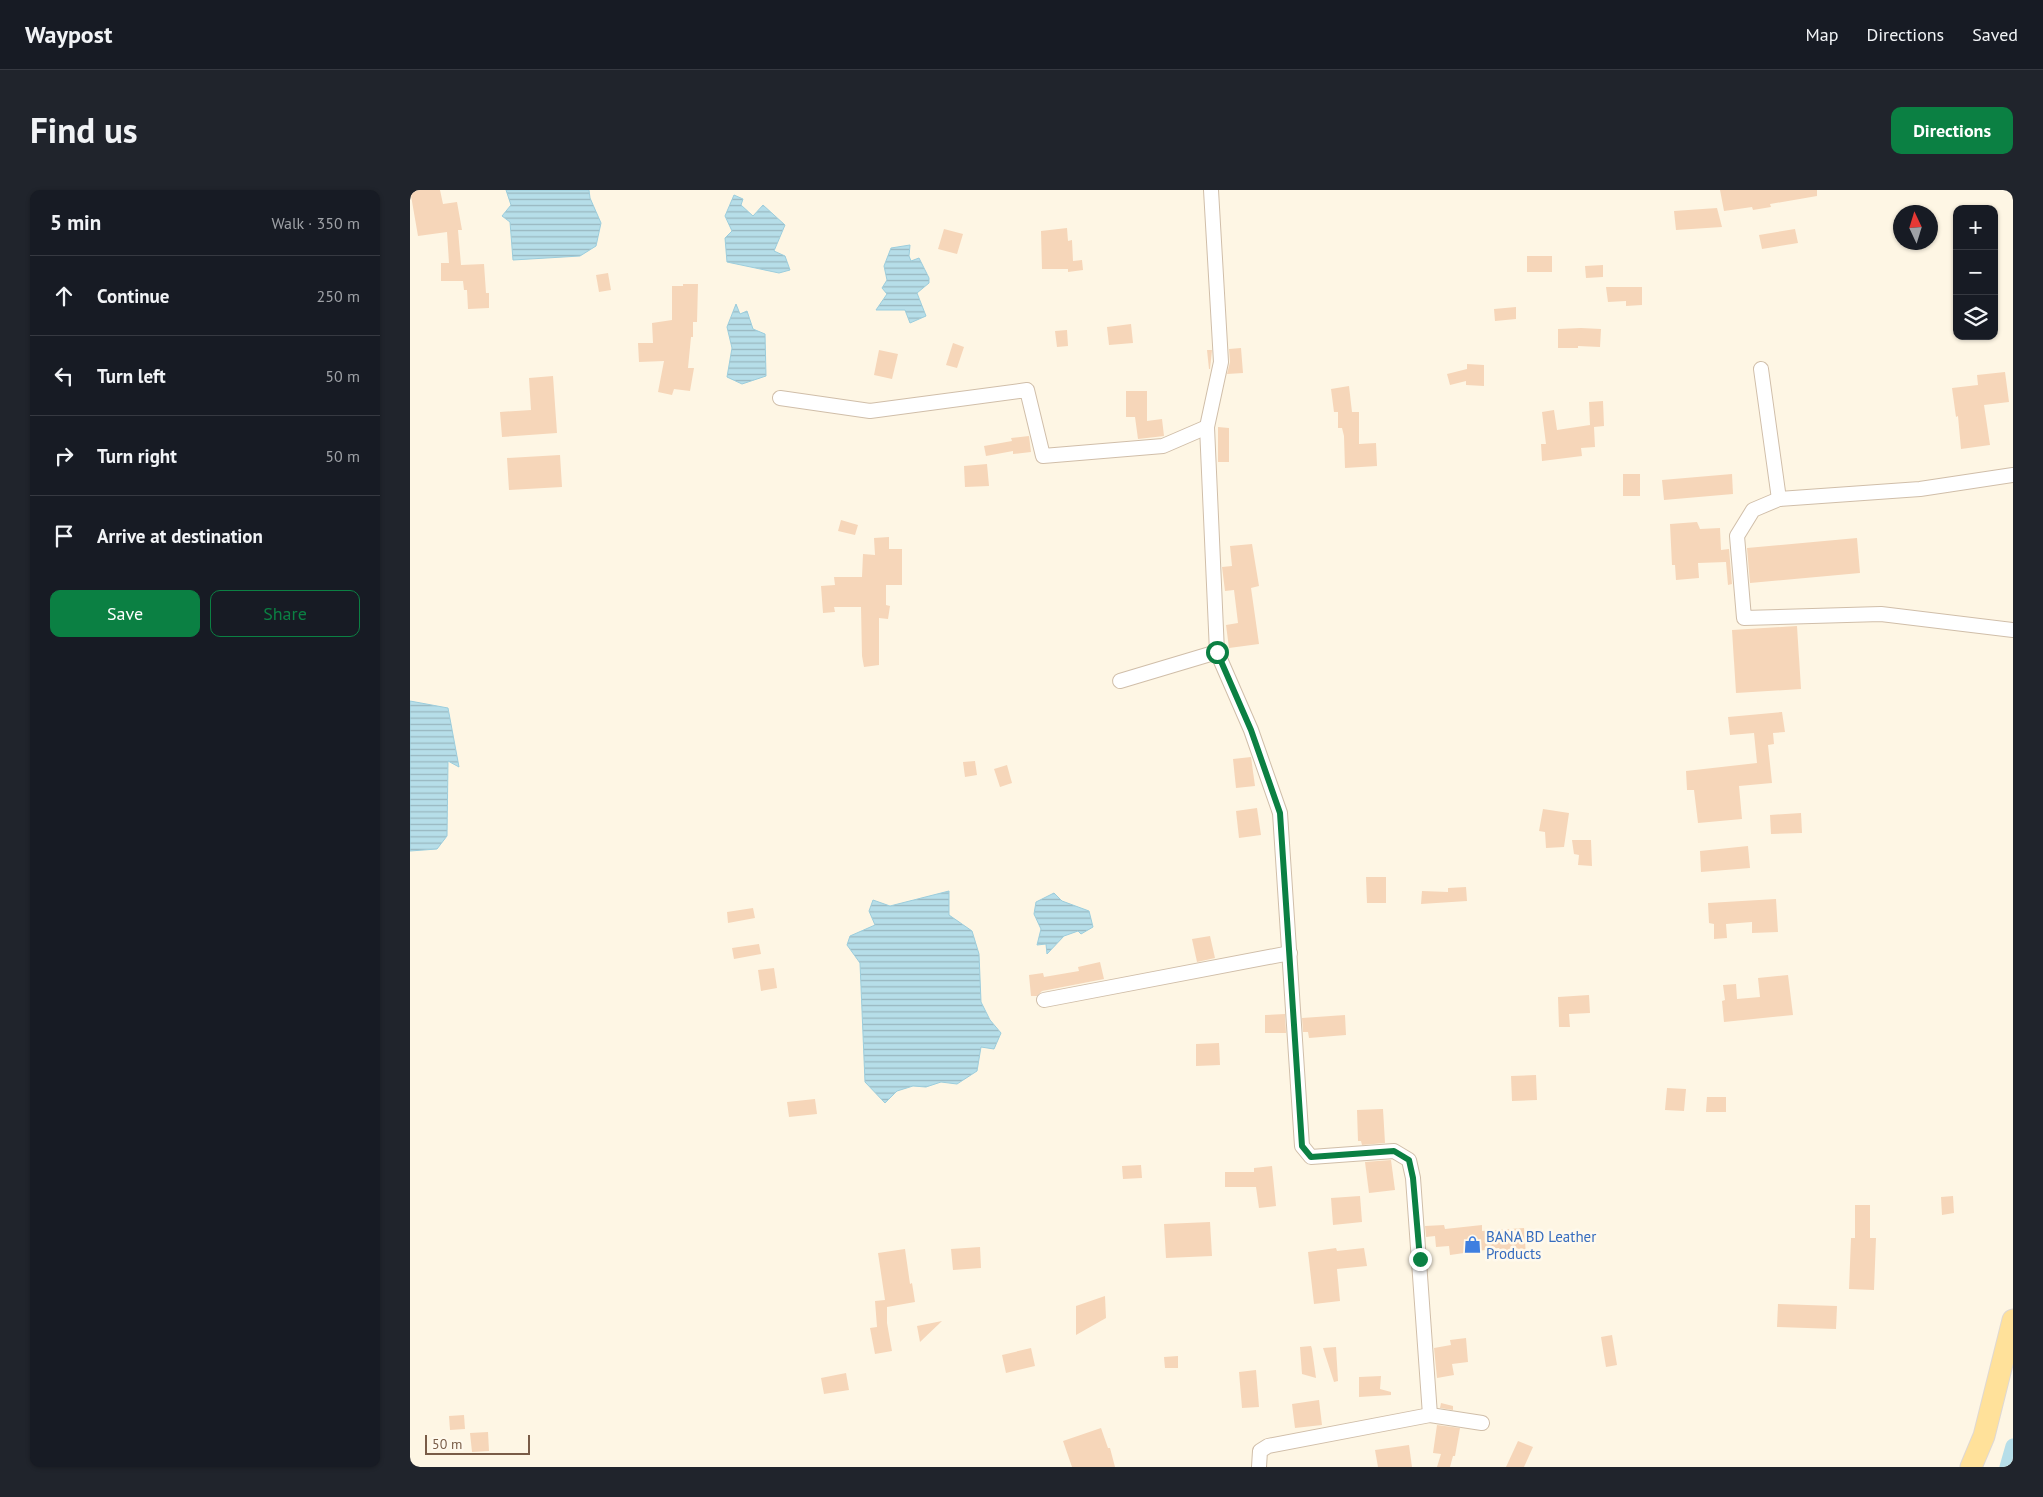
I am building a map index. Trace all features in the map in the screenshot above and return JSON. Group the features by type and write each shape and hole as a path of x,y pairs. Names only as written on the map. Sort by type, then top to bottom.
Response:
{"main road":[{"path":"1971,1467 1984,1436 2013,1320"}],"street":[{"path":"1211,190 1221,362 1207,427 1217,652 1251,730 1280,813 1302,1146 1311,1157 1394,1151 1409,1160 1413,1178 1430,1415"},
{"path":"1761,369 1779,499"},
{"path":"780,398 870,411 1027,390 1043,456 1163,446 1207,427"},
{"path":"2013,475 1920,489 1779,499 1753,510 1737,536 1744,618 1881,614 2013,630"},
{"path":"1120,681 1217,652"},
{"path":"1044,1000 1290,953"},
{"path":"1259,1467 1260,1451 1268,1446 1430,1415 1482,1423"}],"water":[{"path":"506,190 589,190 590,198 601,223 596,246 580,256 513,260 510,222 502,216 511,205"},
{"path":"734,195 743,199 741,205 753,216 763,205 785,225 774,251 785,256 790,270 779,273 727,262 725,238 732,231 725,216"},
{"path":"910,245 909,256 911,261 919,258 929,278 929,283 917,293 926,316 910,323 905,310 876,310 887,294 882,288 887,280 884,266 891,248"},
{"path":"736,304 740,314 747,311 753,329 765,334 766,376 742,384 727,377 732,348 727,327"},
{"path":"410,701 448,708 459,767 448,761 447,836 437,849 410,851"},
{"path":"949,891 949,915 972,931 979,954 981,1002 990,1020 1001,1033 994,1049 981,1047 977,1071 957,1084 941,1082 926,1087 913,1086 897,1091 885,1103 865,1082 860,963 847,945 850,936 875,925 869,911 873,900 890,906"},
{"path":"1054,893 1062,901 1089,911 1093,927 1081,934 1078,931 1064,936 1047,954 1046,944 1037,945 1041,929 1034,914 1036,902"}],"building":[{"path":"410,190 440,190 443,204 457,202 462,230 458,230 461,265 484,264 486,293 489,293 489,308 468,309 467,290 464,290 463,281 441,281 441,263 449,263 447,232 418,236"},
{"path":"1720,190 1817,190 1817,196 1770,204 1771,207 1753,210 1752,207 1724,211"},
{"path":"1717,208 1722,227 1676,230 1674,211"},
{"path":"1067,228 1068,241 1072,240 1073,261 1082,260 1083,270 1068,272 1068,269 1042,269 1041,231"},
{"path":"944,229 963,234 957,254 938,249"},
{"path":"1795,229 1798,243 1762,249 1759,235"},
{"path":"1527,256 1552,256 1552,272 1527,272"},
{"path":"1603,265 1603,277 1586,278 1585,266"},
{"path":"608,273 611,290 599,292 596,275"},
{"path":"683,284 698,284 697,322 693,322 693,337 691,337 688,368 694,368 690,391 674,389 672,395 658,392 664,361 639,362 638,343 653,343 652,323 672,320 672,286 683,286"},
{"path":"1606,287 1642,287 1642,305 1626,306 1626,301 1608,302"},
{"path":"1516,307 1516,319 1495,321 1494,309"},
{"path":"1131,324 1133,343 1109,345 1107,327"},
{"path":"1558,329 1601,329 1600,347 1578,346 1578,348 1558,348"},
{"path":"1067,330 1068,346 1057,347 1055,331"},
{"path":"953,343 964,347 957,368 946,365"},
{"path":"1241,348 1243,373 1227,374 1230,362 1229,349"},
{"path":"879,350 898,354 892,379 874,375"},
{"path":"1207,350 1212,350 1210,369 1209,369"},
{"path":"1467,364 1484,365 1484,386 1466,385 1466,381 1450,385 1447,374 1467,369"},
{"path":"2005,372 2009,402 1984,405 1990,445 1961,449 1958,416 1956,417 1952,388 1978,385 1977,375"},
{"path":"553,376 557,433 502,437 500,412 531,410 529,378"},
{"path":"1349,386 1352,412 1359,412 1359,444 1376,443 1377,466 1345,468 1344,436 1342,428 1338,428 1338,412 1334,412 1331,389"},
{"path":"1126,391 1147,391 1147,421 1162,419 1164,436 1138,439 1135,417 1126,417"},
{"path":"1603,401 1604,426 1594,427 1595,447 1581,448 1582,456 1542,461 1541,444 1546,444 1542,412 1554,410 1557,430 1590,425 1589,402"},
{"path":"1218,427 1229,428 1229,462 1218,462"},
{"path":"1029,436 1031,452 1013,454 1013,451 986,456 984,446 1012,441 1011,438"},
{"path":"560,455 562,487 509,490 507,458"},
{"path":"987,464 989,486 965,487 964,466"},
{"path":"1623,474 1640,474 1640,496 1623,496"},
{"path":"1732,474 1733,494 1664,500 1662,480"},
{"path":"841,520 858,525 855,535 838,531"},
{"path":"1697,522 1700,529 1720,528 1721,550 1729,549 1732,584 1728,585 1726,562 1698,563 1699,578 1676,580 1675,565 1672,565 1670,524"},
{"path":"889,537 889,549 902,549 902,585 886,585 886,605 890,606 888,619 879,618 879,665 864,667 861,607 834,607 835,612 823,613 821,586 835,585 834,577 862,577 863,554 875,555 874,538"},
{"path":"1857,538 1860,573 1750,583 1747,548"},
{"path":"1252,544 1259,586 1251,588 1259,644 1229,648 1226,625 1238,623 1234,590 1225,591 1222,567 1232,566 1230,546"},
{"path":"1797,626 1801,689 1736,693 1732,630"},
{"path":"1782,712 1785,732 1773,733 1774,744 1768,745 1772,783 1739,786 1742,819 1698,823 1694,790 1687,790 1686,771 1757,763 1754,733 1730,735 1728,717"},
{"path":"1251,757 1255,786 1236,788 1233,759"},
{"path":"975,761 977,775 965,777 963,762"},
{"path":"1007,765 1012,783 1000,787 994,769"},
{"path":"1257,808 1261,835 1239,838 1236,811"},
{"path":"1543,809 1569,813 1564,847 1546,848 1545,832 1539,831"},
{"path":"1801,813 1802,833 1771,834 1770,815"},
{"path":"1572,840 1591,840 1592,866 1578,865 1579,855 1574,854"},
{"path":"1748,846 1750,868 1701,872 1700,851"},
{"path":"1366,877 1386,877 1386,903 1367,903"},
{"path":"1466,887 1467,901 1421,904 1422,891 1448,892 1448,888"},
{"path":"1776,899 1778,932 1752,933 1752,922 1726,924 1727,938 1714,939 1714,924 1709,923 1708,903"},
{"path":"753,908 755,918 728,923 727,912"},
{"path":"1210,936 1215,958 1197,962 1192,939"},
{"path":"759,944 761,954 734,959 732,948"},
{"path":"1100,962 1104,979 1042,991 1037,996 1031,996 1029,975 1043,973 1044,977 1079,971 1078,967"},
{"path":"774,968 777,988 761,991 758,970"},
{"path":"1788,975 1793,1015 1724,1022 1722,1001 1725,1000 1723,985 1736,984 1737,999 1760,997 1758,978"},
{"path":"1589,995 1590,1013 1569,1014 1570,1027 1559,1027 1558,997"},
{"path":"1285,1014 1286,1033 1265,1033 1265,1015"},
{"path":"1345,1015 1346,1035 1309,1038 1308,1032 1303,1032 1302,1018"},
{"path":"1219,1043 1220,1065 1196,1066 1196,1044"},
{"path":"1536,1075 1537,1100 1512,1101 1511,1076"},
{"path":"1667,1088 1686,1089 1684,1111 1665,1110"},
{"path":"1707,1097 1726,1097 1726,1112 1706,1112"},
{"path":"815,1099 817,1114 789,1117 787,1102"},
{"path":"1383,1109 1385,1143 1362,1145 1361,1141 1358,1141 1357,1110"},
{"path":"1391,1160 1395,1190 1369,1193 1365,1162"},
{"path":"1141,1165 1142,1178 1123,1179 1122,1166"},
{"path":"1272,1166 1276,1206 1259,1208 1256,1187 1225,1187 1225,1172 1254,1172 1254,1168"},
{"path":"1360,1196 1362,1222 1333,1225 1331,1198"},
{"path":"1953,1196 1954,1213 1942,1215 1941,1197"},
{"path":"1855,1205 1870,1205 1870,1238 1876,1238 1874,1290 1849,1289 1851,1238 1855,1238"},
{"path":"1210,1222 1212,1256 1166,1258 1164,1224"},
{"path":"1444,1225 1445,1229 1482,1225 1482,1231 1524,1228 1526,1255 1499,1257 1499,1248 1450,1255 1449,1246 1436,1247 1435,1236 1426,1237 1425,1226"},
{"path":"980,1247 981,1268 953,1270 951,1249"},
{"path":"1336,1248 1337,1251 1364,1248 1367,1266 1337,1269 1340,1301 1314,1304 1308,1252"},
{"path":"905,1249 910,1284 912,1283 915,1302 887,1307 887,1323 892,1351 875,1354 870,1328 877,1327 875,1301 885,1300 878,1253"},
{"path":"1105,1296 1106,1318 1076,1335 1076,1306"},
{"path":"1778,1304 1837,1306 1836,1329 1777,1327"},
{"path":"942,1321 920,1342 917,1326"},
{"path":"1612,1335 1617,1365 1606,1367 1601,1337"},
{"path":"1466,1338 1468,1362 1452,1364 1454,1375 1437,1378 1434,1348 1451,1345 1450,1340"},
{"path":"1311,1346 1316,1378 1302,1374 1300,1347"},
{"path":"1336,1347 1338,1381 1334,1382 1323,1348"},
{"path":"1031,1348 1035,1366 1006,1373 1002,1355"},
{"path":"1178,1356 1178,1368 1165,1368 1164,1357"},
{"path":"1256,1370 1259,1407 1242,1408 1239,1372"},
{"path":"846,1373 849,1390 824,1394 821,1378"},
{"path":"1381,1376 1380,1389 1391,1392 1391,1395 1359,1397 1359,1377"},
{"path":"1319,1400 1322,1425 1295,1428 1292,1404"},
{"path":"1441,1403 1453,1406 1453,1410 1440,1408"},
{"path":"464,1415 465,1429 450,1430 449,1416"},
{"path":"1437,1425 1460,1428 1455,1456 1453,1456 1450,1467 1437,1467 1441,1454 1433,1453"},
{"path":"1101,1428 1108,1448 1110,1448 1115,1467 1072,1467 1063,1441"},
{"path":"488,1432 489,1451 472,1452 470,1433"},
{"path":"1518,1441 1533,1447 1524,1467 1506,1467"},
{"path":"1409,1445 1412,1467 1378,1467 1375,1450"}],"waterway":[{"path":"2007,1467 2013,1446"}],"place":[{"name":"BANA BD Leather Products","path":"1472,1245"}],"route":[{"path":"1217,652 1251,730 1280,813 1302,1146 1311,1157 1318,1158 1394,1151 1409,1160 1413,1178 1420,1259"}]}
